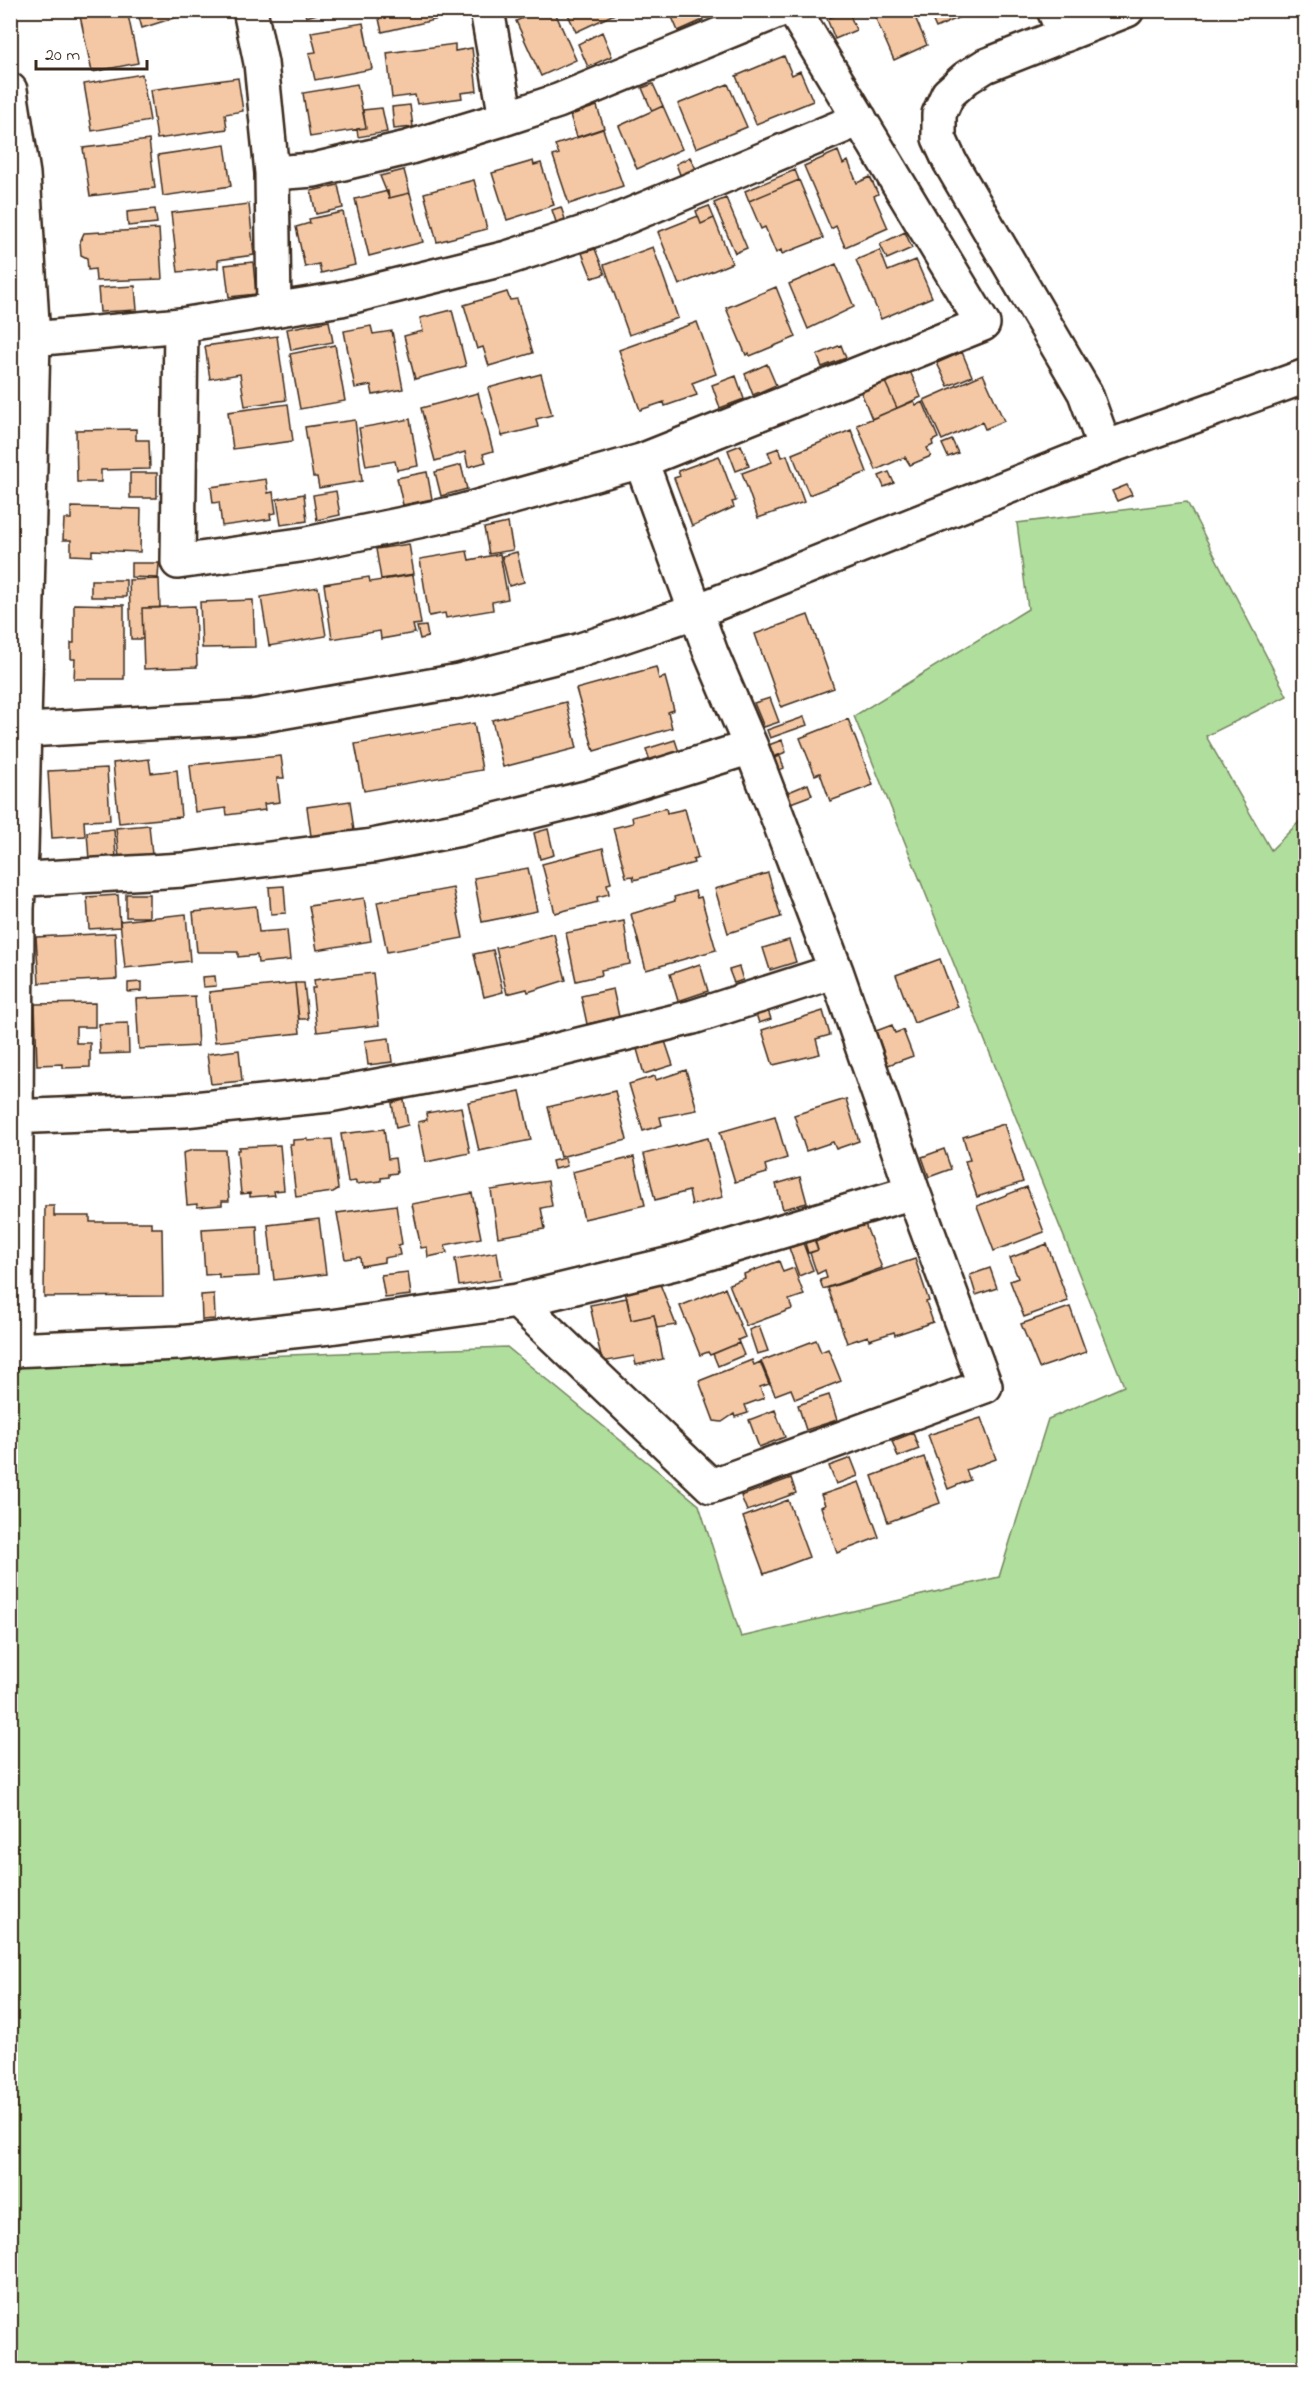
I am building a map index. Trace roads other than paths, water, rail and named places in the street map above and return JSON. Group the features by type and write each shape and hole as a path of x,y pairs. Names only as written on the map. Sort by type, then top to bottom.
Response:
{"street":[{"path":"250,10 261,63 272,174 274,310"},
{"path":"488,10 506,118"},
{"path":"272,174 314,170 395,150 506,118 558,101 780,10"},
{"path":"181,325 178,562 307,544 456,513 641,461 982,324 794,10"},
{"path":"1105,448 1084,393 950,162 939,138 939,114 948,94 966,78 1059,23 1127,10"},
{"path":"10,90 23,174 15,880 17,908 13,1117 13,1351 179,1342 330,1326 517,1301 675,1263 913,1192"},
{"path":"22,338 181,325 341,299 539,248 602,227 860,119"},
{"path":"17,731 252,717 459,681 578,651 698,611 1105,448 1305,376"},
{"path":"517,1301 711,1486 985,1386 913,1192 836,971 751,747 711,653 698,611 641,461"},
{"path":"15,880 183,870 372,846 460,829 590,797 751,747"},
{"path":"13,1117 184,1110 329,1095 522,1059 693,1017 836,971"}]}
